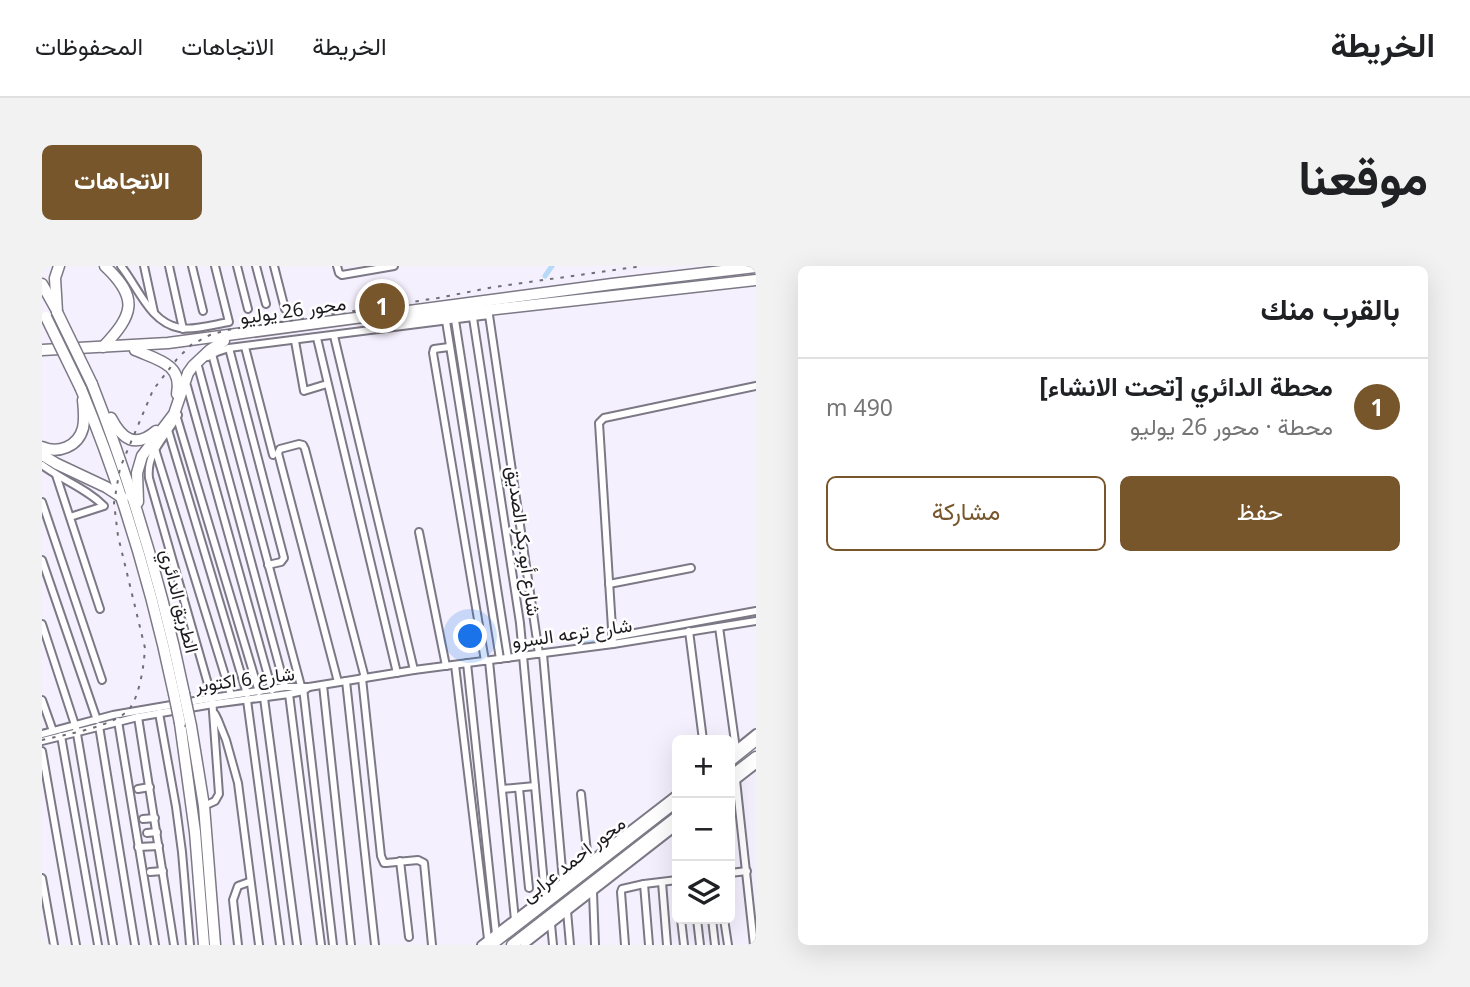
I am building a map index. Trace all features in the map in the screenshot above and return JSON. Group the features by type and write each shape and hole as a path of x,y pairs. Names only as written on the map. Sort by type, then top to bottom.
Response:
{"highway":[{"path":"57,313 55,278 59,266"},
{"path":"103,347 123,325 128,309 126,293 105,266"},
{"name":"محور 26 يوليو","path":"44,356 103,347 239,335 756,267"},
{"name":"محور 26 يوليو","path":"44,356 227,345 480,310 756,280"},
{"name":"الطريق الدائري","path":"42,284 57,313 87,387 104,443 129,498 161,630 191,726 204,806 210,875 206,897 204,945"},
{"name":"الطريق الدائري","path":"43,313 87,387"},
{"path":"136,524 129,498 139,461 174,414 188,373 198,360 227,345"},
{"path":"87,387 121,435 130,440 148,437 162,425 172,408 178,379 169,366 135,350"},
{"path":"42,447 63,449 70,446 81,434 87,387"},
{"path":"42,455 129,498"},
{"name":"الطريق الدائري","path":"179,694 198,878 206,897 215,945"},
{"path":"735,757 756,740"},
{"path":"735,778 756,757"},
{"name":"محور احمد عرابى","path":"489,942 672,805"},
{"name":"محور احمد عرابى","path":"512,945 672,821"}],"street":[{"path":"121,266 155,314 183,329 229,322 215,266"},
{"path":"144,266 155,314"},
{"path":"169,266 183,329"},
{"path":"192,266 203,311"},
{"path":"237,266 248,309"},
{"path":"256,266 266,304"},
{"path":"274,266 285,309"},
{"path":"337,266 340,275 394,266"},
{"path":"204,806 215,801 219,794 212,701 149,478 149,463 155,449 177,418 187,386 198,366 227,345 245,347 489,315 540,652 563,881"},
{"name":"شارع أبو بكر الصديق","path":"473,318 523,653 545,895"},
{"path":"455,320 503,656"},
{"path":"446,321 503,656"},
{"path":"334,336 414,670"},
{"path":"317,338 397,673"},
{"path":"295,341 304,391 327,384"},
{"path":"227,345 284,558 281,562 268,565"},
{"path":"245,347 273,455"},
{"path":"449,347 434,349 433,353 486,660 515,919"},
{"path":"212,354 304,688 333,945"},
{"path":"198,366 287,691 321,945"},
{"path":"187,386 272,690"},
{"path":"613,640 599,427 601,420 756,386"},
{"path":"177,418 262,695 296,945"},
{"path":"168,430 247,697 281,945"},
{"path":"338,682 278,453 280,449 299,444 305,449 363,678 382,856 384,863 418,860 424,863 432,945"},
{"path":"155,449 231,695"},
{"path":"42,465 91,494 104,506 69,517"},
{"path":"56,475 100,609"},
{"path":"42,502 102,680"},
{"path":"419,532 446,666"},
{"path":"42,560 98,723 135,945"},
{"path":"609,584 691,568"},
{"name":"شارع ترعه السرو","path":"304,688 613,640 756,611"},
{"name":"شارع ترعه السرو","path":"613,640 756,621"},
{"path":"42,624 76,729 113,945"},
{"path":"719,627 731,735"},
{"path":"690,631 702,735"},
{"path":"467,663 496,934"},
{"path":"455,665 489,942"},
{"path":"346,681 375,945"},
{"path":"323,685 351,945"},
{"name":"شارع 6 اكتوبر","path":"42,741 158,706 304,688"},
{"name":"شارع 6 اكتوبر","path":"262,695 272,690 287,691"},
{"name":"شارع 6 اكتوبر","path":"98,723 159,713 231,695 247,697"},
{"path":"42,700 53,731"},
{"path":"159,713 176,807 190,945"},
{"path":"214,713 226,740 237,779 259,945"},
{"path":"138,717 174,945"},
{"path":"118,721 155,945"},
{"name":"شارع 6 اكتوبر","path":"42,734 76,729"},
{"path":"735,749 756,733"},
{"path":"61,736 98,945"},
{"path":"42,751 76,945"},
{"path":"735,779 756,765"},
{"path":"502,789 536,786"},
{"path":"138,789 150,787"},
{"path":"519,788 529,888"},
{"path":"581,794 588,862"},
{"path":"481,945 489,942 545,895 672,798"},
{"path":"735,798 753,896 754,945"},
{"path":"143,807 153,805"},
{"path":"143,819 155,818"},
{"path":"524,945 672,830"},
{"path":"147,833 157,832"},
{"path":"138,848 159,846"},
{"path":"400,861 409,937"},
{"path":"150,872 163,871"},
{"path":"735,874 756,878"},
{"path":"42,878 54,945"},
{"path":"238,945 234,896 238,886 249,881"},
{"path":"625,945 621,890 672,881"},
{"path":"662,882 667,945"},
{"path":"644,884 649,945"},
{"path":"593,892 595,945"},
{"path":"568,911 570,945"},
{"path":"551,924 553,945"},
{"path":"682,924 684,945"},
{"path":"698,924 700,945"},
{"path":"713,924 715,945"},
{"path":"725,924 727,945"},
{"path":"536,936 538,945"}],"waterway":[{"path":"545,276 552,266"},
{"path":"649,634 756,616"},
{"path":"582,644 611,640"}],"railway":[{"path":"405,303 494,287 643,266"},
{"path":"42,740 114,720 130,708 136,695 145,648 118,536 114,503 120,468 153,390 191,345 210,335 227,330 360,310"}],"place":[{"name":"محطة الدائري [تحت الانشاء]","path":"382,306"}]}
